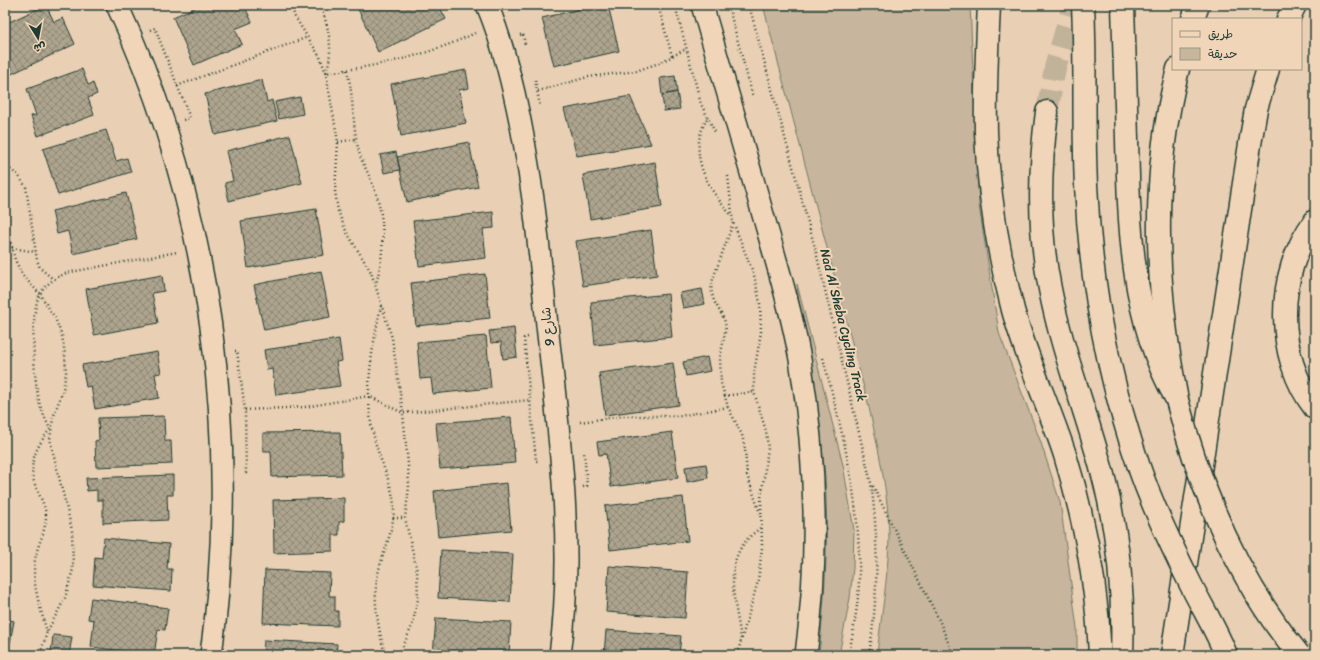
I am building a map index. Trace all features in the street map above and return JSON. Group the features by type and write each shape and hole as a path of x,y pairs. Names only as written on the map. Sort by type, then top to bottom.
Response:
{"main road":[{"path":"989,5 986,133 995,220 1014,310 1027,354 1064,453 1077,496 1094,583 1100,655"},
{"path":"1083,5 1084,135 1090,238 1096,289 1114,380 1132,446 1153,503 1167,536 1226,655"},
{"path":"1123,5 1127,161 1135,263 1145,324 1150,344 1163,376 1177,400"},
{"path":"1193,18 1198,5"},
{"path":"1288,18 1295,5"},
{"path":"1178,70 1164,148 1160,225 1163,310 1168,355 1177,400 1188,444 1218,522 1253,589 1273,621 1299,655"},
{"path":"1172,655 1250,144 1256,109 1268,70"},
{"path":"1046,112 1040,184 1044,256 1057,321 1096,451 1113,523 1122,597 1122,655"},
{"path":"1315,221 1302,242 1294,262 1287,289 1285,324 1293,366 1301,386 1315,408"}],"street":[{"path":"117,5 132,38 165,126 192,219 210,316 221,414 223,512 217,610 211,655"},
{"path":"702,5 780,275 800,358 811,443 815,528 811,614 806,655"},
{"name":"شارع 9","path":"490,14 519,117 536,218 563,489 566,563 564,624 560,655"}],"path":[{"path":"291,5 295,17 320,57 326,73 338,142 335,191 338,211 346,231 364,260 376,285 392,338 403,413 409,487 405,518 417,571 418,599 412,626 399,655"},
{"path":"320,5 331,45 331,60 326,73"},
{"path":"658,5 672,56"},
{"path":"675,5 701,104 718,139"},
{"name":"Nad Al Sheba Cycling Track","path":"750,5 815,248 871,483 875,516 877,588 870,655"},
{"path":"326,73 386,64 446,47 490,14"},
{"path":"177,86 308,37"},
{"path":"538,91 588,77 636,71 686,50"},
{"path":"347,70 353,97 356,139 359,153 377,198 381,216 383,250 376,285"},
{"path":"707,119 699,140 702,170 713,193 732,216"},
{"path":"338,142 356,139"},
{"path":"5,158 7,166 10,242 23,276 40,294 55,318 62,336 66,354 66,372 63,390 50,429 50,440 70,524 73,550 73,569 70,584 59,612 47,632 40,655"},
{"path":"7,166 18,175 26,188 37,260 40,268 53,278"},
{"path":"728,170 733,222 754,275 760,303 761,332 754,373 754,392 766,431 768,448 761,498 762,548 758,581 737,655"},
{"path":"733,222 713,279 711,290 714,301 722,314 726,327 720,370 724,396 742,435 745,449 746,475 761,514"},
{"path":"5,243 10,242"},
{"path":"12,248 36,252"},
{"path":"50,429 39,402 36,388 34,310 40,294 53,278 66,273 197,248"},
{"path":"381,305 371,351 369,396 371,424 391,492 394,518 392,530 385,547 378,576 376,596 379,629 385,655"},
{"path":"724,396 754,392"},
{"path":"245,410 305,407 369,396 403,413 530,400"},
{"path":"580,422 624,416 680,416 728,407"},
{"path":"47,632 36,588 34,573 35,559 46,517 44,504 34,482 32,469 38,444 50,429"},
{"path":"871,483 940,622 953,655"},
{"path":"394,518 405,518"},
{"path":"741,641 733,586 732,574 734,562 745,541 761,526"}],"green space":[{"path":"763,5 970,5 979,206 999,333 1040,440 1060,502 1077,628 1077,655 877,655 886,583 889,539 889,522 885,488 868,403"},
{"path":"797,284 843,465 854,530 853,568 850,598 839,655 819,655 826,566 827,521 825,476 823,452 799,308"}],"building":[{"path":"46,5 54,22 63,18 75,44 5,77 5,24"},
{"path":"201,5 244,5 252,22 235,29 242,44 194,65 173,17"},
{"path":"366,5 428,5 431,10 439,6 446,19 378,52 358,9"},
{"path":"597,5 608,5 619,51 554,66 542,18"},
{"path":"82,69 88,85 93,83 97,94 88,98 94,115 38,136 31,116 36,115 27,89"},
{"path":"466,70 469,88 459,90 466,123 401,136 391,84"},
{"path":"675,76 677,92 662,95 660,78"},
{"path":"262,80 267,102 272,100 277,121 215,135 205,94"},
{"path":"677,92 680,109 664,111 662,95"},
{"path":"630,96 651,144 577,156 564,109"},
{"path":"300,97 303,114 279,119 275,102"},
{"path":"106,130 116,161 127,158 131,172 58,195 43,149"},
{"path":"290,135 302,183 229,201 225,183 233,181 226,151"},
{"path":"469,142 478,187 407,202 397,157"},
{"path":"396,152 400,170 384,173 380,155"},
{"path":"655,162 662,207 590,219 583,175"},
{"path":"126,193 137,239 73,254 68,231 57,234 52,211"},
{"path":"316,209 324,255 248,268 241,221"},
{"path":"493,212 494,228 483,229 486,258 419,266 413,221"},
{"path":"651,230 657,275 583,286 576,241"},
{"path":"321,271 330,317 264,330 254,285"},
{"path":"485,274 490,318 416,326 411,283"},
{"path":"162,275 164,291 152,293 158,323 94,335 86,289"},
{"path":"702,289 705,304 683,308 680,293"},
{"path":"668,294 672,337 595,345 591,302"},
{"path":"514,328 517,357 503,359 501,342 491,343 489,331"},
{"path":"486,336 491,388 433,394 431,378 420,379 417,342"},
{"path":"339,339 342,361 336,362 340,386 276,395 272,369 267,370 264,350"},
{"path":"157,352 161,373 155,374 159,398 95,409 91,386 86,387 82,365"},
{"path":"707,357 710,371 686,376 683,362"},
{"path":"673,363 679,405 605,415 599,373"},
{"path":"164,416 165,441 171,441 172,464 96,467 95,441 99,440 98,418"},
{"path":"511,417 515,463 440,469 436,423"},
{"path":"340,432 342,475 272,477 271,451 263,451 263,433"},
{"path":"672,432 678,478 611,487 606,454 599,455 597,442"},
{"path":"706,464 708,478 687,482 685,467"},
{"path":"173,475 173,495 167,495 168,520 103,523 103,500 97,500 97,490 87,491 86,478"},
{"path":"507,483 511,530 438,537 434,491"},
{"path":"5,488 9,488 9,505 6,505 6,517"},
{"path":"683,497 688,541 610,550 605,506"},
{"path":"344,498 344,521 339,522 339,535 333,535 333,551 274,553 273,500"},
{"path":"104,538 169,544 167,569 172,569 171,591 93,585 95,557 102,558"},
{"path":"441,550 513,554 510,602 438,598"},
{"path":"609,566 688,572 685,618 606,612"},
{"path":"265,570 330,573 329,596 335,596 335,611 338,611 338,626 263,623"},
{"path":"91,598 168,608 165,630 158,629 154,655 91,647 94,620 88,619"},
{"path":"436,618 511,622 509,655 433,655"},
{"path":"5,619 14,621 10,643 5,642"},
{"path":"606,630 681,636 679,655 604,655"},
{"path":"53,635 72,637 69,655 51,654"},
{"path":"264,640 337,644 336,655 263,655"}],"tunnel":[{"path":"1047,112 1055,68 1073,5"}]}
